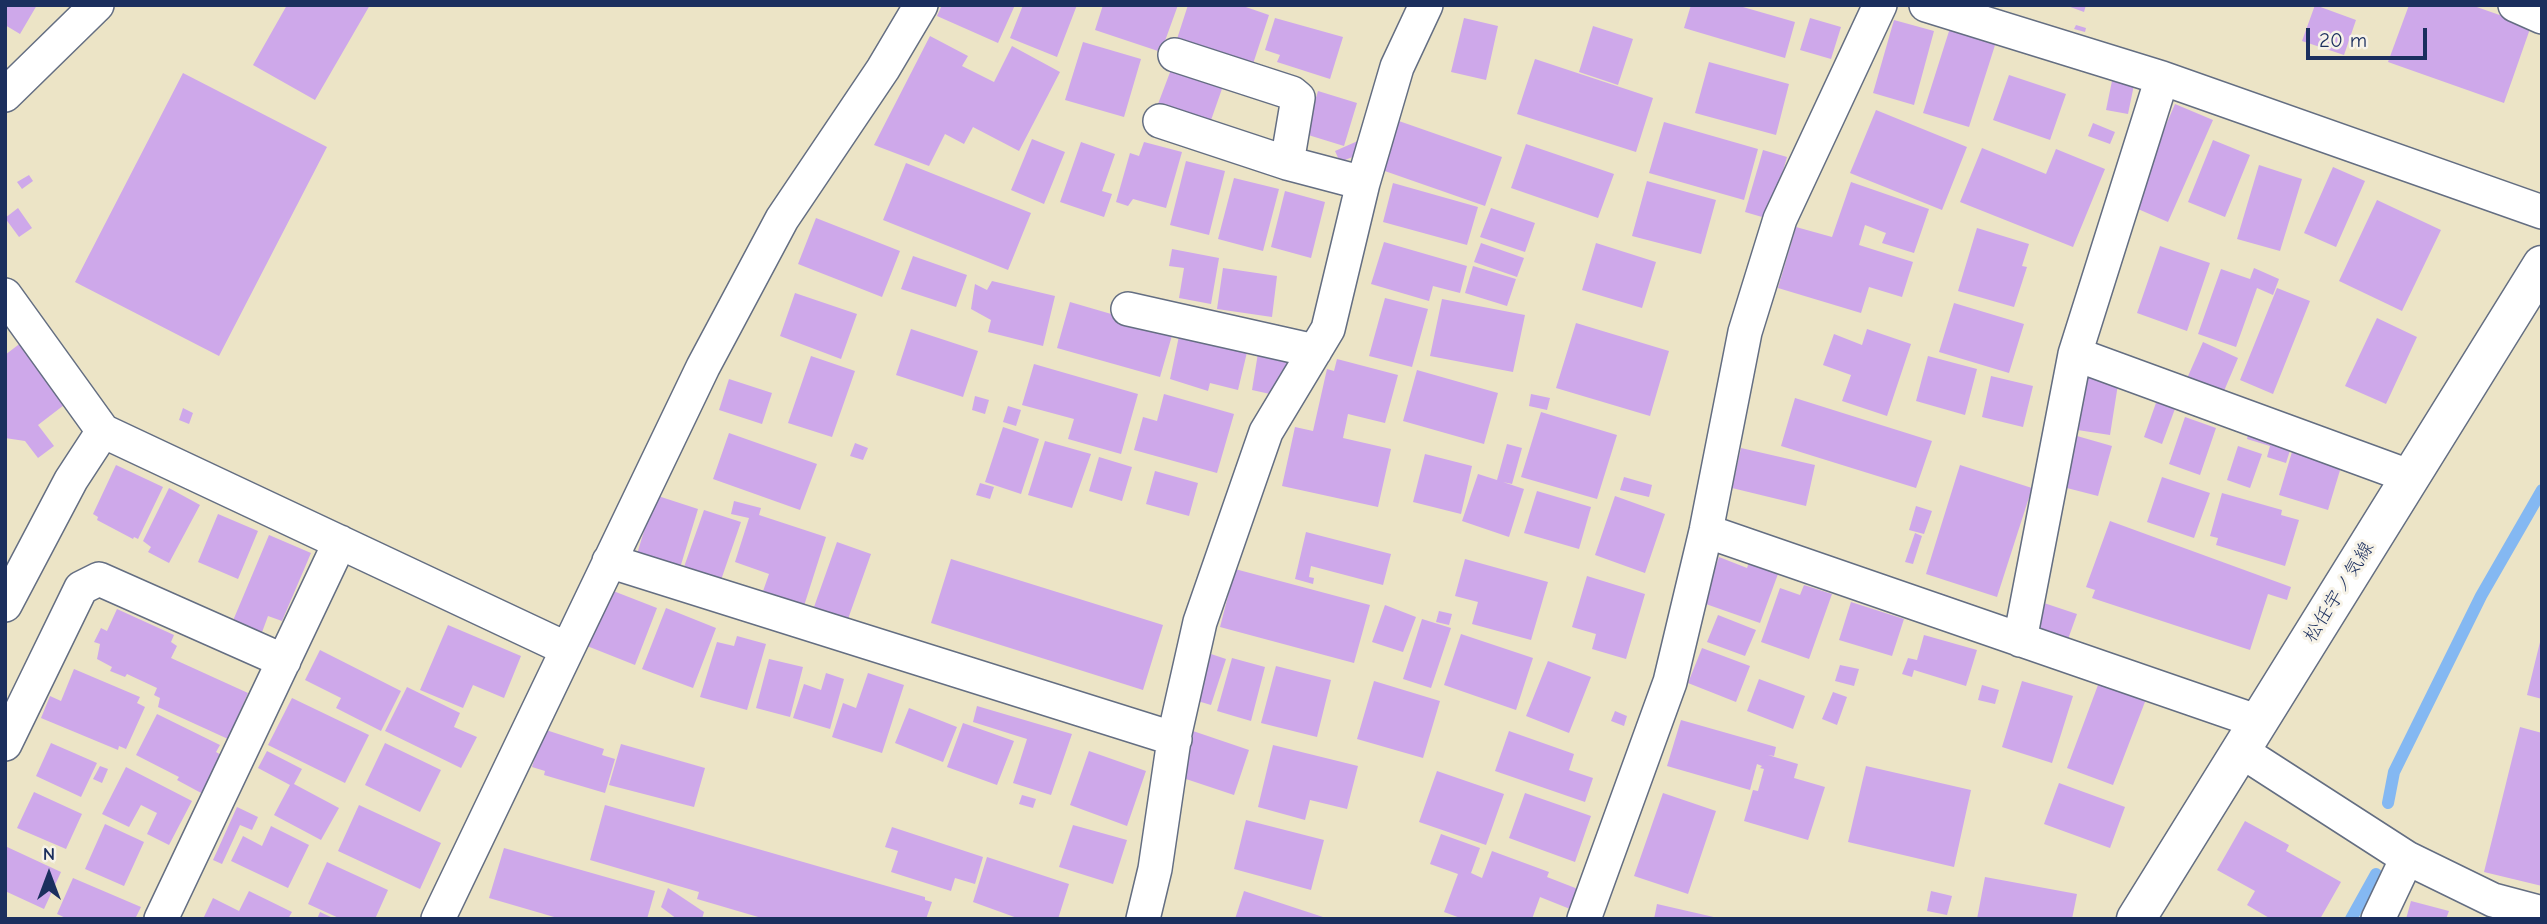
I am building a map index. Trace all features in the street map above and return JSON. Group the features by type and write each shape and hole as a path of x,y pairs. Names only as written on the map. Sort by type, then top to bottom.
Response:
{"main road":[{"name":"松任宇ノ気線","path":"2136,919 2542,265"}],"street":[{"path":"5,95 97,5"},
{"path":"438,919 703,367 782,219 883,69 921,5"},
{"path":"1143,919 1155,869 1175,739 1200,622 1266,432 1328,329 1363,183 1397,67 1426,5"},
{"path":"1584,919 1670,682 1706,531 1745,332 1780,219 1880,5"},
{"path":"1926,5 2162,78 2542,212"},
{"path":"2515,5 2542,17"},
{"path":"1175,55 1292,93 1298,99 1287,163"},
{"path":"2020,640 2076,354 2162,78"},
{"path":"1160,121 1287,163 1363,183"},
{"path":"5,295 103,431 567,649"},
{"path":"1128,309 1315,351"},
{"path":"2076,354 2410,477"},
{"path":"5,605 71,480 103,431"},
{"path":"1706,531 2020,640 2250,736 2407,858 2493,900 2542,913"},
{"path":"161,919 340,542"},
{"path":"609,561 1175,739"},
{"path":"5,744 81,588 99,579 284,661"},
{"path":"2378,919 2407,858"}],"building":[{"path":"5,5 37,5 20,34 5,25"},
{"path":"287,5 370,5 315,100 253,65"},
{"path":"942,5 1015,5 998,43 937,16"},
{"path":"1023,5 1077,5 1057,57 1010,38"},
{"path":"1103,5 1178,5 1161,52 1095,30"},
{"path":"1188,5 1240,5 1269,15 1253,64 1177,39"},
{"path":"1691,5 1736,5 1795,22 1785,58 1684,28"},
{"path":"2065,5 2086,5 2084,12"},
{"path":"2315,5 2356,20 2344,55 2302,41"},
{"path":"2409,5 2471,5 2531,26 2504,103 2388,62"},
{"path":"1275,18 1343,37 1330,79 1277,62 1280,55 1265,50"},
{"path":"1464,18 1498,26 1486,80 1451,72"},
{"path":"1810,18 1841,27 1831,59 1800,50"},
{"path":"1894,20 1934,31 1914,105 1873,93"},
{"path":"2076,25 2086,28 2085,32 2074,29"},
{"path":"1593,26 1633,39 1618,85 1579,72"},
{"path":"1950,28 1996,42 1969,127 1923,113"},
{"path":"930,36 968,56 962,66 994,82 1012,46 1060,72 1019,151 973,127 964,144 945,134 929,166 874,145"},
{"path":"1083,42 1141,59 1124,117 1065,100"},
{"path":"1535,59 1653,98 1636,152 1517,114"},
{"path":"1709,62 1789,84 1776,135 1695,113"},
{"path":"1172,67 1223,86 1210,123 1158,104"},
{"path":"183,73 327,147 219,356 75,282"},
{"path":"2009,75 2066,94 2050,140 1993,120"},
{"path":"2113,76 2135,80 2128,114 2106,110"},
{"path":"1318,91 1357,103 1344,146 1305,134"},
{"path":"2175,104 2213,120 2168,222 2131,206"},
{"path":"1876,110 1967,147 1942,210 1850,173"},
{"path":"1396,120 1502,157 1485,206 1379,169"},
{"path":"1664,122 1758,149 1744,200 1649,173"},
{"path":"2093,123 2115,132 2110,144 2088,136"},
{"path":"1032,139 1065,152 1044,204 1011,190"},
{"path":"1360,140 1365,152 1340,162 1335,151"},
{"path":"2213,140 2250,155 2225,217 2188,202"},
{"path":"1081,142 1115,154 1102,191 1112,194 1104,217 1060,202"},
{"path":"1144,142 1182,152 1166,208 1133,199 1128,206 1116,202 1130,153 1139,156"},
{"path":"1526,144 1614,174 1598,218 1511,188"},
{"path":"1982,148 2046,174 2056,149 2105,169 2073,247 1960,202"},
{"path":"1763,150 1787,157 1769,219 1745,212"},
{"path":"1186,161 1225,171 1209,235 1170,225"},
{"path":"906,163 1031,213 1008,270 883,220"},
{"path":"2259,165 2302,179 2280,251 2237,239"},
{"path":"2333,167 2365,181 2336,247 2304,233"},
{"path":"29,175 33,181 22,189 17,182"},
{"path":"1234,178 1279,189 1263,251 1218,239"},
{"path":"1647,181 1716,200 1701,254 1632,236"},
{"path":"1851,182 1929,209 1914,253 1882,243 1886,233 1865,225 1859,245 1913,262 1902,297 1869,287 1861,313 1778,288 1796,227 1832,237"},
{"path":"1393,183 1478,207 1467,245 1383,222"},
{"path":"1285,191 1325,202 1311,258 1271,247"},
{"path":"2377,200 2441,230 2402,311 2339,281"},
{"path":"18,208 32,228 19,237 5,218"},
{"path":"1491,208 1535,223 1525,252 1480,237"},
{"path":"816,218 900,251 882,297 798,264"},
{"path":"1977,228 2029,244 2022,266 2027,267 2014,307 1958,291"},
{"path":"1384,242 1467,266 1460,293 1433,286 1429,301 1371,284"},
{"path":"1481,243 1524,258 1517,277 1474,262"},
{"path":"1596,243 1656,262 1642,308 1582,290"},
{"path":"2160,246 2210,263 2187,331 2137,313"},
{"path":"1172,249 1219,258 1211,304 1179,298 1184,268 1169,266"},
{"path":"913,256 967,275 956,307 901,289"},
{"path":"1473,266 1516,279 1507,306 1465,293"},
{"path":"1223,268 1277,276 1272,317 1217,309"},
{"path":"2254,268 2279,279 2273,295 2257,288 2236,347 2198,334 2221,269 2250,279"},
{"path":"992,281 1055,296 1043,346 988,332 991,320 971,309 975,284 987,290"},
{"path":"2277,288 2310,301 2273,394 2240,380"},
{"path":"795,293 857,314 841,359 780,336"},
{"path":"1385,298 1428,309 1412,367 1369,356"},
{"path":"1442,299 1525,315 1513,372 1430,356"},
{"path":"1070,302 1173,332 1160,377 1057,348"},
{"path":"1954,303 2024,324 2009,373 1939,352"},
{"path":"2377,318 2417,337 2386,404 2345,386"},
{"path":"1576,323 1669,351 1650,416 1556,388"},
{"path":"911,329 978,351 963,397 896,375"},
{"path":"1867,329 1911,344 1887,416 1842,401 1851,375 1823,365 1834,334 1862,345"},
{"path":"1179,336 1248,348 1238,390 1210,383 1208,391 1170,379"},
{"path":"22,342 68,402 38,425 54,446 38,458 25,441 5,438 5,355"},
{"path":"2203,342 2238,358 2221,398 2185,383"},
{"path":"1258,353 1289,359 1279,396 1252,390"},
{"path":"811,356 855,371 832,437 788,423"},
{"path":"1928,356 1977,369 1965,415 1916,401"},
{"path":"1337,359 1398,375 1385,423 1348,414 1343,438 1391,449 1378,507 1282,486 1295,427 1313,431 1327,369 1334,371"},
{"path":"1034,364 1138,394 1121,454 1068,439 1074,419 1022,405"},
{"path":"1417,370 1498,393 1484,444 1403,421"},
{"path":"2080,372 2119,378 2110,435 2071,429"},
{"path":"1991,376 2033,386 2023,427 1982,417"},
{"path":"729,379 772,393 762,424 719,410"},
{"path":"1164,394 1234,414 1217,473 1134,450 1143,417 1157,421"},
{"path":"1531,394 1550,398 1547,410 1529,406"},
{"path":"975,396 989,400 985,414 972,410"},
{"path":"1795,398 1932,441 1916,488 1781,446"},
{"path":"2157,400 2176,406 2162,444 2144,437"},
{"path":"1008,406 1021,410 1016,426 1003,422"},
{"path":"183,408 193,413 189,424 179,420"},
{"path":"1541,412 1617,435 1597,499 1521,477"},
{"path":"2185,417 2216,428 2200,475 2169,464"},
{"path":"1003,427 1039,439 1021,494 985,482"},
{"path":"2250,427 2293,441 2286,463 2267,457 2270,446 2247,439"},
{"path":"729,433 817,464 800,510 713,479"},
{"path":"2077,436 2112,446 2098,496 2063,487"},
{"path":"1045,441 1091,454 1072,508 1028,495"},
{"path":"2295,442 2344,457 2328,510 2279,495"},
{"path":"855,443 868,448 863,460 850,456"},
{"path":"1507,444 1522,448 1512,484 1503,482 1524,489 1509,537 1462,521 1478,474 1497,480"},
{"path":"2238,446 2262,454 2250,488 2227,480"},
{"path":"1741,448 1815,465 1806,506 1732,488"},
{"path":"1425,454 1472,466 1461,514 1413,502"},
{"path":"1099,457 1132,467 1122,501 1089,491"},
{"path":"116,465 163,487 138,539 133,539 97,520 98,517 93,514"},
{"path":"1960,465 2032,488 1997,597 1926,574"},
{"path":"1155,471 1198,483 1189,516 1146,504"},
{"path":"1624,477 1652,485 1649,497 1620,490"},
{"path":"2162,477 2210,493 2194,538 2147,522"},
{"path":"980,483 994,487 990,499 976,495"},
{"path":"169,488 200,505 169,563 148,552 151,547 143,541"},
{"path":"1537,491 1591,507 1579,549 1524,533"},
{"path":"2222,493 2282,510 2281,515 2299,520 2285,566 2216,545 2218,538 2210,536"},
{"path":"655,495 698,509 680,568 637,554"},
{"path":"1615,496 1665,514 1645,573 1595,555"},
{"path":"734,501 761,508 759,515 826,537 803,609 761,597 769,574 735,562 749,518 731,514"},
{"path":"1916,506 1932,511 1924,534 1909,530"},
{"path":"704,510 741,522 721,580 684,567"},
{"path":"218,514 258,531 238,579 198,562"},
{"path":"2110,521 2291,587 2287,600 2268,594 2250,650 2092,598 2095,590 2086,587"},
{"path":"1306,532 1391,554 1383,585 1311,566 1309,577 1314,578 1313,584 1295,579"},
{"path":"1915,533 1922,536 1913,564 1905,562"},
{"path":"269,535 311,553 282,621 268,616 261,635 232,623"},
{"path":"837,542 871,554 848,619 814,607"},
{"path":"1753,552 1782,563 1760,623 1703,603 1719,557 1747,568"},
{"path":"951,559 1163,625 1143,690 931,623"},
{"path":"1465,559 1548,582 1531,640 1472,624 1478,602 1455,596"},
{"path":"1235,569 1370,605 1354,663 1220,627"},
{"path":"1587,576 1645,594 1626,659 1592,649 1596,634 1572,627"},
{"path":"1804,585 1832,594 1809,659 1761,642 1780,588 1800,595"},
{"path":"603,587 657,608 635,665 582,644"},
{"path":"1940,593 1977,606 1976,612 1939,600"},
{"path":"1851,602 1904,619 1892,656 1839,640"},
{"path":"2041,602 2077,614 2067,642 2031,630"},
{"path":"1385,605 1416,617 1403,652 1372,642"},
{"path":"666,608 716,628 693,688 642,669"},
{"path":"117,609 174,635 171,642 177,646 171,658 248,693 228,739 158,707 160,698 154,695 157,688 127,674 125,677 110,671 112,667 97,659 100,644 94,642 101,628 107,631"},
{"path":"1439,611 1452,614 1449,625 1436,622"},
{"path":"1718,615 1756,630 1745,656 1707,642"},
{"path":"1422,619 1451,628 1431,688 1403,679"},
{"path":"448,625 521,656 504,698 473,685 463,708 420,690"},
{"path":"1461,634 1533,658 1516,710 1444,685"},
{"path":"1924,635 1977,650 1966,686 1914,670 1912,677 1902,674 1908,658 1917,660"},
{"path":"737,636 766,644 747,710 700,697 717,642 734,646"},
{"path":"2542,638 2542,699 2527,695"},
{"path":"1702,648 1750,666 1736,702 1688,683"},
{"path":"320,650 401,691 381,731 336,708 341,698 305,680"},
{"path":"1205,652 1226,659 1211,705 1191,699"},
{"path":"1232,658 1265,667 1251,721 1217,711"},
{"path":"769,659 803,667 790,717 756,708"},
{"path":"1548,661 1591,677 1569,733 1526,716"},
{"path":"1840,665 1859,669 1854,686 1835,681"},
{"path":"1276,666 1331,680 1317,737 1261,723"},
{"path":"74,669 140,697 137,703 145,707 126,749 119,746 118,750 41,718 50,696 61,701"},
{"path":"826,673 844,679 830,729 793,718 804,684 821,690"},
{"path":"868,673 904,685 882,753 832,737 843,703 856,708"},
{"path":"2101,677 2148,694 2113,785 2067,768"},
{"path":"1759,679 1805,696 1793,729 1747,711"},
{"path":"1374,681 1440,701 1423,758 1357,739"},
{"path":"2022,681 2073,696 2052,763 2002,747"},
{"path":"1982,685 1999,690 1995,704 1978,700"},
{"path":"407,687 460,713 454,727 477,737 461,768 385,731"},
{"path":"1833,692 1847,697 1837,725 1822,719"},
{"path":"292,698 369,735 345,783 268,745"},
{"path":"977,706 1072,734 1051,795 1013,783 1027,739 973,722"},
{"path":"909,708 957,727 943,762 895,743"},
{"path":"1615,711 1627,716 1624,726 1611,721"},
{"path":"157,714 220,745 216,752 223,756 203,794 177,780 179,777 136,755"},
{"path":"1681,720 1776,747 1774,756 1768,755 1798,764 1794,778 1825,787 1808,840 1744,821 1753,790 1758,791 1764,769 1760,768 1762,766 1757,764 1750,790 1667,766"},
{"path":"963,723 1014,741 997,785 947,767"},
{"path":"2520,727 2542,733 2542,886 2484,872"},
{"path":"543,729 604,749 602,755 615,759 605,793 544,775 545,771 532,767"},
{"path":"1193,731 1249,750 1234,795 1177,776"},
{"path":"1509,731 1574,754 1569,770 1593,778 1585,802 1495,771"},
{"path":"51,743 97,763 81,797 36,776"},
{"path":"385,743 441,770 420,812 365,785"},
{"path":"621,744 705,768 694,807 609,785"},
{"path":"1273,745 1358,766 1347,809 1310,800 1305,820 1258,807"},
{"path":"267,751 302,769 294,784 339,808 321,840 274,815 290,785 258,768"},
{"path":"1089,751 1146,771 1127,826 1070,805"},
{"path":"100,766 108,769 102,783 93,779"},
{"path":"1866,766 1971,790 1954,867 1848,842"},
{"path":"126,767 192,801 169,845 147,834 157,813 141,805 129,827 102,814"},
{"path":"1437,771 1504,794 1486,845 1419,822"},
{"path":"2059,783 2125,807 2110,848 2044,824"},
{"path":"34,792 82,814 66,849 17,828"},
{"path":"1525,793 1591,816 1575,862 1509,838"},
{"path":"1663,793 1716,811 1688,894 1634,876"},
{"path":"1022,795 1036,799 1033,808 1019,804"},
{"path":"359,805 441,843 420,889 338,851"},
{"path":"605,805 925,897 925,900 932,902 926,919 765,919 697,899 699,892 590,860"},
{"path":"237,807 258,817 252,830 240,825 222,864 213,860"},
{"path":"1246,820 1324,840 1311,890 1234,869"},
{"path":"2245,821 2289,845 2286,851 2341,882 2320,919 2271,919 2247,905 2255,891 2217,870"},
{"path":"105,824 144,842 124,886 85,869"},
{"path":"1073,825 1127,840 1113,884 1059,867"},
{"path":"271,826 309,845 288,888 231,861 243,836 262,846"},
{"path":"892,827 983,857 975,884 955,878 951,891 891,872 898,851 885,847"},
{"path":"1441,834 1480,848 1471,873 1482,878 1492,851 1549,872 1547,877 1583,891 1575,911 1540,897 1532,919 1463,919 1444,912 1458,874 1430,864"},
{"path":"5,846 61,872 44,909 5,891"},
{"path":"504,848 655,891 647,919 561,919 489,898"},
{"path":"987,857 1069,884 1058,919 1020,919 973,902"},
{"path":"327,862 388,890 375,919 341,919 308,904"},
{"path":"1985,877 2077,894 2072,919 1977,919"},
{"path":"73,878 141,907 135,919 68,919 57,914"},
{"path":"668,888 704,912 702,919 677,919 661,907"},
{"path":"249,891 292,912 288,919 203,919 213,898 239,911"},
{"path":"1244,891 1326,918 1326,919 1235,919"},
{"path":"1931,891 1952,896 1947,915 1927,911"},
{"path":"2411,901 2449,911 2446,919 2406,919"},
{"path":"1657,904 1718,918 1718,919 1654,919"},
{"path":"320,912 335,919 317,919"}],"waterway":[{"path":"2388,803 2394,772 2481,596 2542,490"},
{"path":"2351,919 2376,874"}]}
